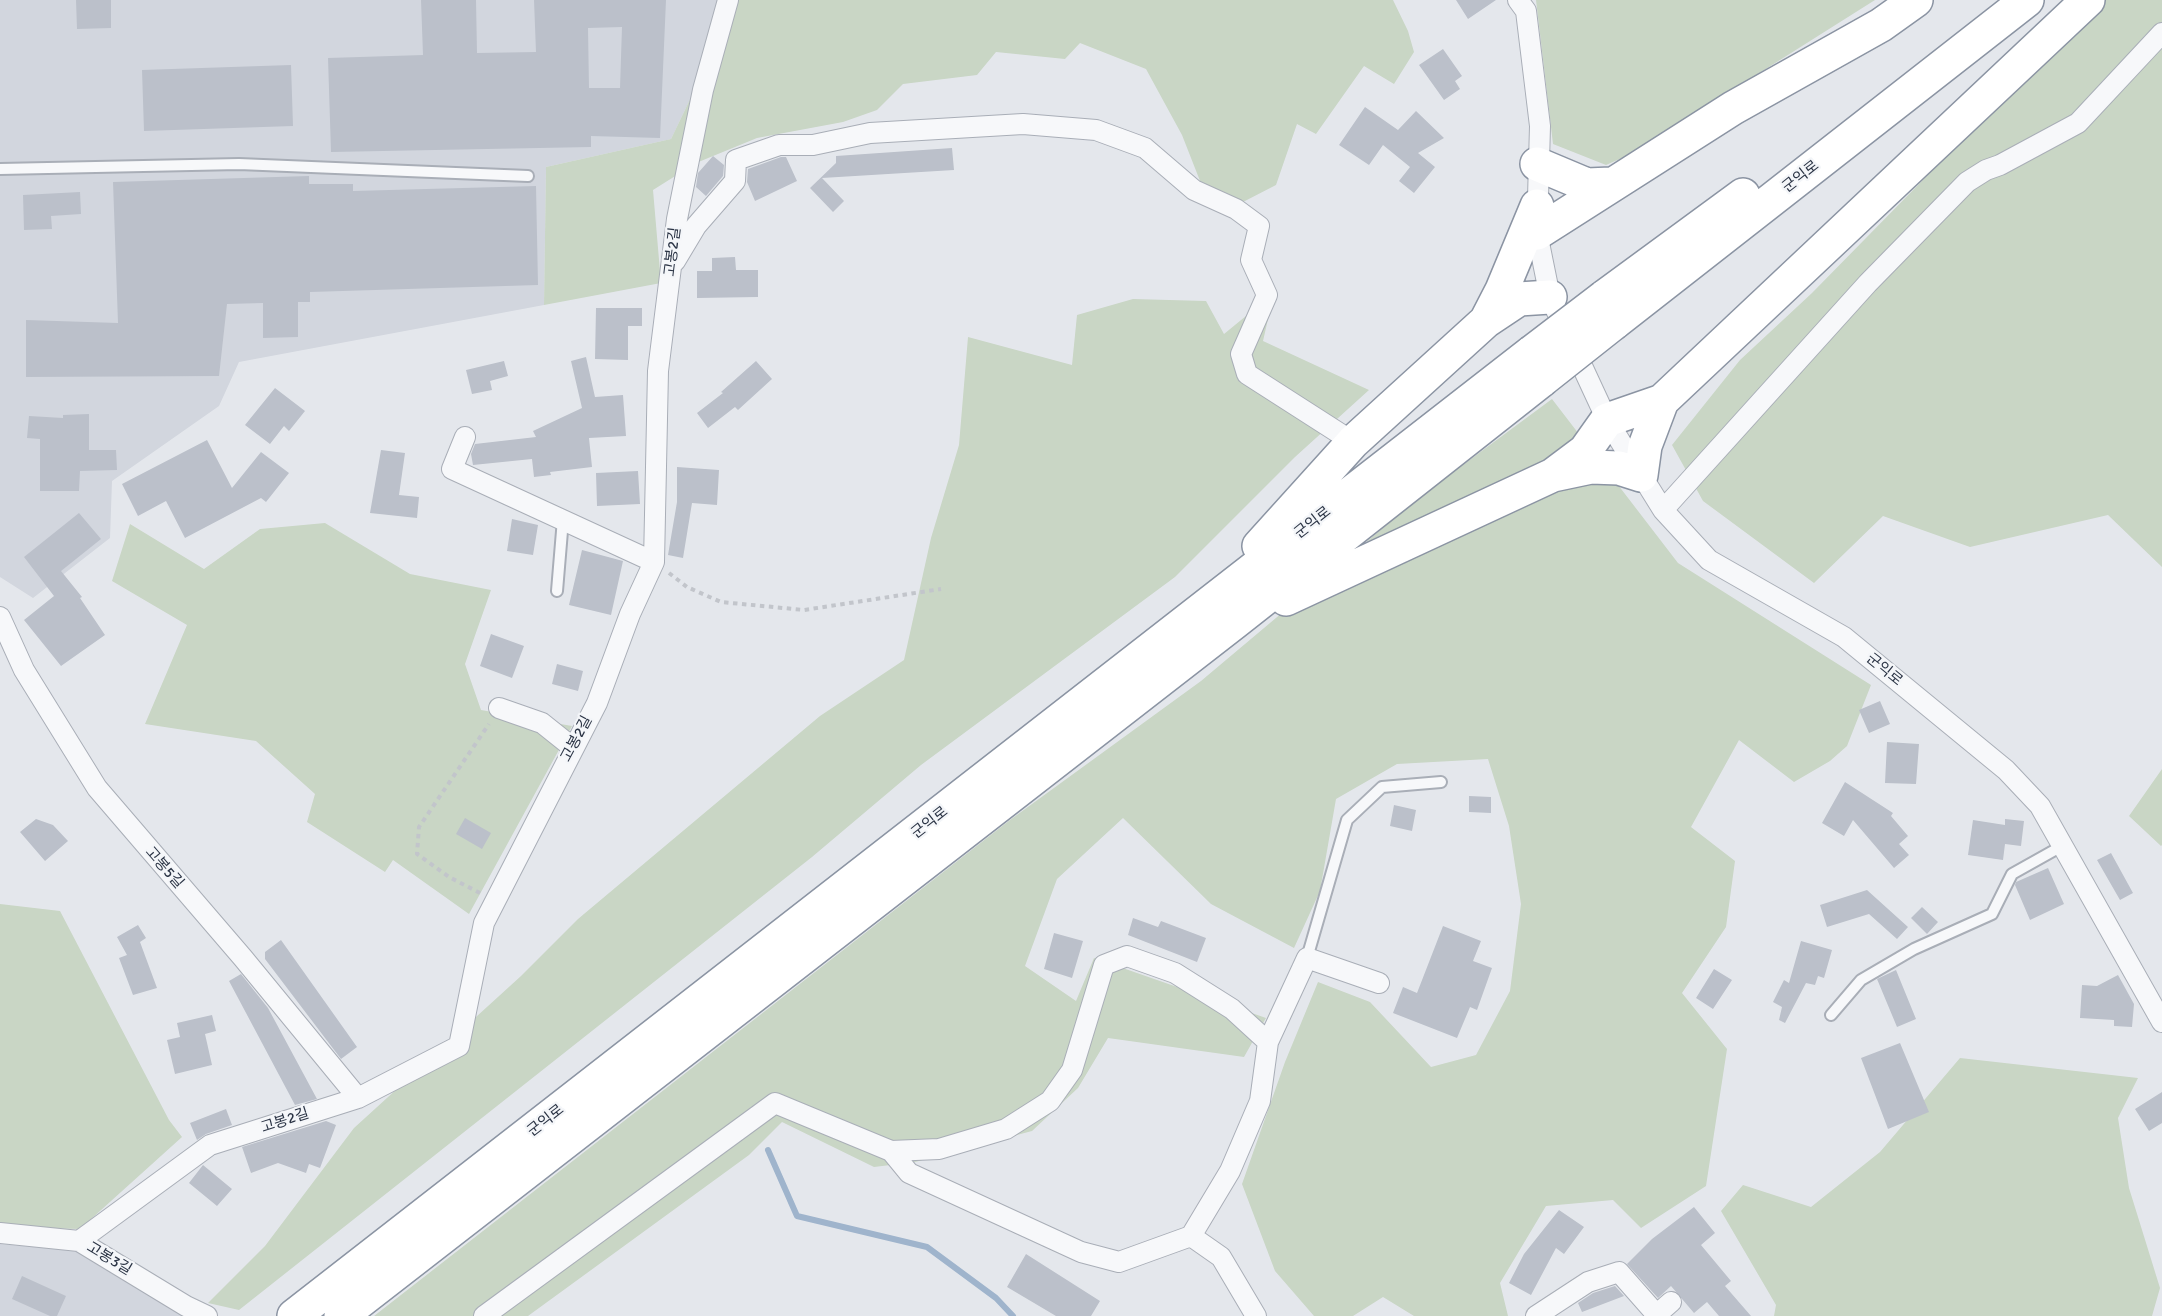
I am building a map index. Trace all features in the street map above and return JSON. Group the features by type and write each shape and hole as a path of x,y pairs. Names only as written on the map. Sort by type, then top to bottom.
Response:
{"highway":[{"path":"1486,321 1537,220 1611,184 1733,108 1881,25 1916,0"},
{"name":"군익로","path":"294,1316 1194,616 1537,366 2007,0"},
{"name":"군익로","path":"1609,310 2026,0"},
{"path":"1235,622 1553,475 1585,451 1607,420 1662,401 2088,0"},
{"path":"1537,164 1587,184 1611,184"},
{"path":"1194,616 1353,442 1486,321 1519,299 1550,297"},
{"name":"군익로","path":"341,1316 1235,622 1537,366"},
{"path":"1553,475 1591,467 1619,468 1641,475 1645,446 1662,401"}],"street":[{"name":"고봉2길","path":"79,1241 210,1145 358,1098 459,1046 484,923 597,702 630,614 654,562 658,371 677,219 703,90 728,0"},
{"name":"군익로","path":"1518,0 1526,11 1540,126 1537,220 1550,297 1607,420 1662,510 1708,560 1844,637 2006,770 2040,806 2162,1022"},
{"path":"1662,510 1860,292 1967,182 2078,123 2162,33"},
{"path":"671,268 696,226 735,181 736,160 778,145 813,145 870,133 1023,124 1096,130 1145,148 1194,190 1236,209 1259,225 1251,260 1267,295 1241,354 1247,375 1353,442"},
{"path":"465,437 452,469 654,562"},
{"name":"고봉5길","path":"0,617 24,670 97,788 243,958 358,1098"},
{"path":"499,708 542,723 572,747"},
{"path":"484,1316 775,1103 891,1151 939,1149 1006,1129 1050,1101 1072,1070 1104,965 1128,956 1175,973 1232,1009 1268,1042"},
{"path":"891,1151 909,1173 1081,1252 1119,1262 1191,1236 1230,1171 1260,1101 1268,1042 1307,958 1379,983"},
{"name":"고봉3길","path":"0,1233 79,1241 186,1306 207,1316"},
{"path":"1191,1236 1221,1257 1256,1316"},
{"path":"1536,1316 1588,1281 1619,1272 1661,1311"}],"lane":[{"path":"0,170 239,164 528,176"},
{"path":"557,591 563,519"},
{"path":"1307,958 1347,820 1382,787 1441,782"},
{"path":"1831,1015 1861,980 1914,949 1992,914 2012,874 2062,846"}],"path":[{"path":"654,562 687,587 722,602 804,610 941,589"},
{"path":"495,901 449,877 417,854 419,827 499,708"}],"shaded area":[{"path":"0,0 720,0 694,91 671,139 546,167 544,305 239,362 219,406 112,481 110,538 33,598 0,577"},
{"path":"0,1244 78,1251 193,1316 0,1316"}],"green space":[{"path":"720,0 1393,0 1408,31 1414,52 1394,84 1364,66 1316,134 1297,124 1276,185 1243,202 1202,186 1182,135 1146,69 1080,43 1065,59 996,52 977,75 903,84 877,110 843,122 757,138 696,163 653,190 661,283 544,305 546,167 671,139 694,91"},
{"path":"1536,0 1875,0 1631,154 1606,165 1553,144"},
{"path":"2098,0 2162,0 2162,567 2108,515 1970,547 1883,516 1814,583 1703,501 1672,445 1740,360 1812,293 2068,26"},
{"path":"1274,293 1263,341 1369,390 1295,457 1175,577 921,765 812,857 239,1310 208,1303 265,1246 354,1128 521,976 578,919 820,716 904,660 931,538 959,445 968,337 1072,365 1077,315 1133,299 1206,301 1224,334"},
{"path":"1552,399 1678,563 1871,685 1847,746 1830,761 1794,782 1739,740 1691,827 1735,861 1726,927 1682,993 1727,1049 1706,1186 1641,1228 1613,1200 1546,1206 1500,1283 1508,1316 1414,1316 1383,1297 1353,1316 1314,1316 1275,1271 1242,1184 1285,1062 1318,982 1370,1002 1431,1067 1476,1055 1510,991 1521,904 1509,826 1488,759 1397,764 1336,799 1320,891 1294,948 1211,904 1123,818 1057,879 1025,966 1076,1001 1094,958 1266,1018 1244,1057 1108,1038 1078,1088 1032,1131 915,1162 874,1167 782,1122 749,1155 528,1316 374,1316 1010,820 1201,681 1421,496"},
{"path":"325,523 410,574 491,590 465,664 481,710 572,726 469,914 393,860 385,872 307,822 315,794 256,741 145,724 187,625 112,581 130,524 204,569 260,529"},
{"path":"2162,769 2162,845 2161,846 2129,816"},
{"path":"0,904 60,911 169,1120 182,1137 80,1229 0,1227"},
{"path":"1960,1058 2138,1078 2118,1118 2129,1188 2160,1288 2152,1316 1774,1316 1776,1305 1721,1211 1743,1185 1811,1207 1880,1152"}],"building":[{"path":"76,0 111,0 111,28 77,29"},
{"path":"421,0 476,0 477,53 536,52 534,0 666,0 660,138 591,136 591,147 331,152 328,58 423,55","holes":["622,27 620,88 589,88 588,28"]},
{"path":"1456,0 1496,0 1468,19"},
{"path":"1443,49 1462,76 1455,81 1460,89 1444,100 1419,65"},
{"path":"291,65 293,126 144,131 142,70"},
{"path":"1365,107 1398,130 1416,111 1444,138 1418,153 1435,167 1414,193 1399,181 1410,167 1383,145 1369,165 1339,145"},
{"path":"952,148 954,170 822,178 844,201 833,212 810,188 836,163 836,156"},
{"path":"713,156 724,165 723,176 706,196 696,187 698,173"},
{"path":"786,157 797,181 755,201 747,182 748,169"},
{"path":"309,176 309,184 353,184 353,191 536,186 538,285 310,292 310,302 298,302 298,337 263,338 263,303 227,304 219,376 26,377 26,320 118,323 113,182"},
{"path":"80,192 81,214 51,216 52,229 24,230 23,195"},
{"path":"735,257 736,270 758,270 758,297 697,298 697,271 712,271 712,258"},
{"path":"596,308 642,308 642,326 628,326 628,360 595,359"},
{"path":"586,357 595,397 623,395 626,436 589,438 592,467 550,472 551,475 534,477 532,459 473,465 471,454 475,444 536,437 533,431 582,408 571,361"},
{"path":"504,361 508,376 490,381 492,390 472,394 466,370"},
{"path":"756,361 772,379 738,410 735,407 708,428 697,413 723,393 721,392"},
{"path":"275,388 305,411 289,431 284,426 270,444 245,425"},
{"path":"89,414 89,450 116,450 117,470 80,471 79,491 40,491 40,439 27,438 29,416 63,418 63,415"},
{"path":"207,440 232,488 261,452 289,473 266,502 261,498 185,538 166,501 138,516 122,484"},
{"path":"381,450 405,453 399,495 419,497 417,518 370,513"},
{"path":"677,467 719,470 717,505 692,503 683,558 668,555 677,502"},
{"path":"638,471 640,504 597,506 596,473"},
{"path":"79,513 101,539 61,571 82,597 80,598 105,635 61,666 24,620 54,596 24,557"},
{"path":"512,519 538,525 533,555 507,551"},
{"path":"582,550 623,561 611,615 569,605"},
{"path":"491,634 524,646 512,678 480,666"},
{"path":"557,664 583,671 578,691 552,684"},
{"path":"1880,701 1890,724 1869,733 1859,710"},
{"path":"1887,742 1919,744 1916,784 1885,783"},
{"path":"1845,782 1893,813 1891,816 1908,836 1899,844 1909,855 1894,868 1853,820 1844,836 1822,823"},
{"path":"1469,796 1491,797 1491,813 1469,812"},
{"path":"1394,805 1416,810 1412,831 1390,826"},
{"path":"465,818 491,833 482,849 456,834"},
{"path":"36,819 53,825 68,841 45,861 20,832"},
{"path":"2005,819 2024,821 2021,846 2005,844 2003,860 1968,855 1973,820 2005,825"},
{"path":"2111,853 2133,893 2120,900 2097,860"},
{"path":"2048,868 2064,904 2030,920 2015,885 2016,882"},
{"path":"1867,890 1908,927 1897,939 1869,914 1827,927 1820,905"},
{"path":"1922,907 1938,922 1927,934 1911,918"},
{"path":"1133,918 1158,927 1161,921 1206,938 1197,962 1128,935"},
{"path":"138,925 146,938 140,942 157,988 133,995 119,958 127,955 117,937"},
{"path":"1443,926 1481,941 1473,961 1492,968 1477,1010 1470,1007 1457,1038 1393,1013 1403,987 1417,993"},
{"path":"1054,933 1083,941 1072,978 1044,969"},
{"path":"281,940 357,1047 341,1059 265,959 265,952"},
{"path":"1801,941 1832,950 1824,978 1818,976 1815,985 1806,983 1785,1023 1779,1020 1782,1007 1773,1002 1784,980 1789,983"},
{"path":"1714,969 1732,980 1713,1009 1696,998"},
{"path":"1896,970 1916,1019 1897,1027 1877,979"},
{"path":"241,974 268,1008 317,1099 295,1105 229,981"},
{"path":"2118,975 2134,1004 2132,1027 2114,1026 2114,1020 2080,1018 2082,985 2097,986"},
{"path":"212,1015 216,1031 205,1034 212,1065 175,1074 167,1040 180,1037 177,1023"},
{"path":"1900,1043 1929,1112 1888,1129 1861,1058"},
{"path":"2162,1092 2162,1123 2149,1131 2135,1109"},
{"path":"226,1109 232,1125 206,1134 197,1140 190,1123"},
{"path":"326,1121 336,1125 320,1168 309,1164 306,1173 278,1163 251,1173 242,1147"},
{"path":"203,1165 232,1189 217,1206 189,1183"},
{"path":"1694,1207 1715,1233 1701,1245 1731,1281 1725,1286 1751,1316 1719,1316 1707,1302 1694,1313 1671,1286 1658,1298 1627,1264 1652,1239"},
{"path":"1559,1210 1584,1227 1564,1254 1556,1248 1531,1295 1509,1283 1524,1254"},
{"path":"1026,1254 1100,1301 1091,1316 1056,1316 1007,1287"},
{"path":"22,1276 66,1296 57,1316 50,1316 12,1299"},
{"path":"1615,1286 1624,1296 1582,1312 1578,1303 1593,1293"}],"waterway":[{"path":"768,1150 797,1216 927,1247 996,1298 1013,1316"}]}
